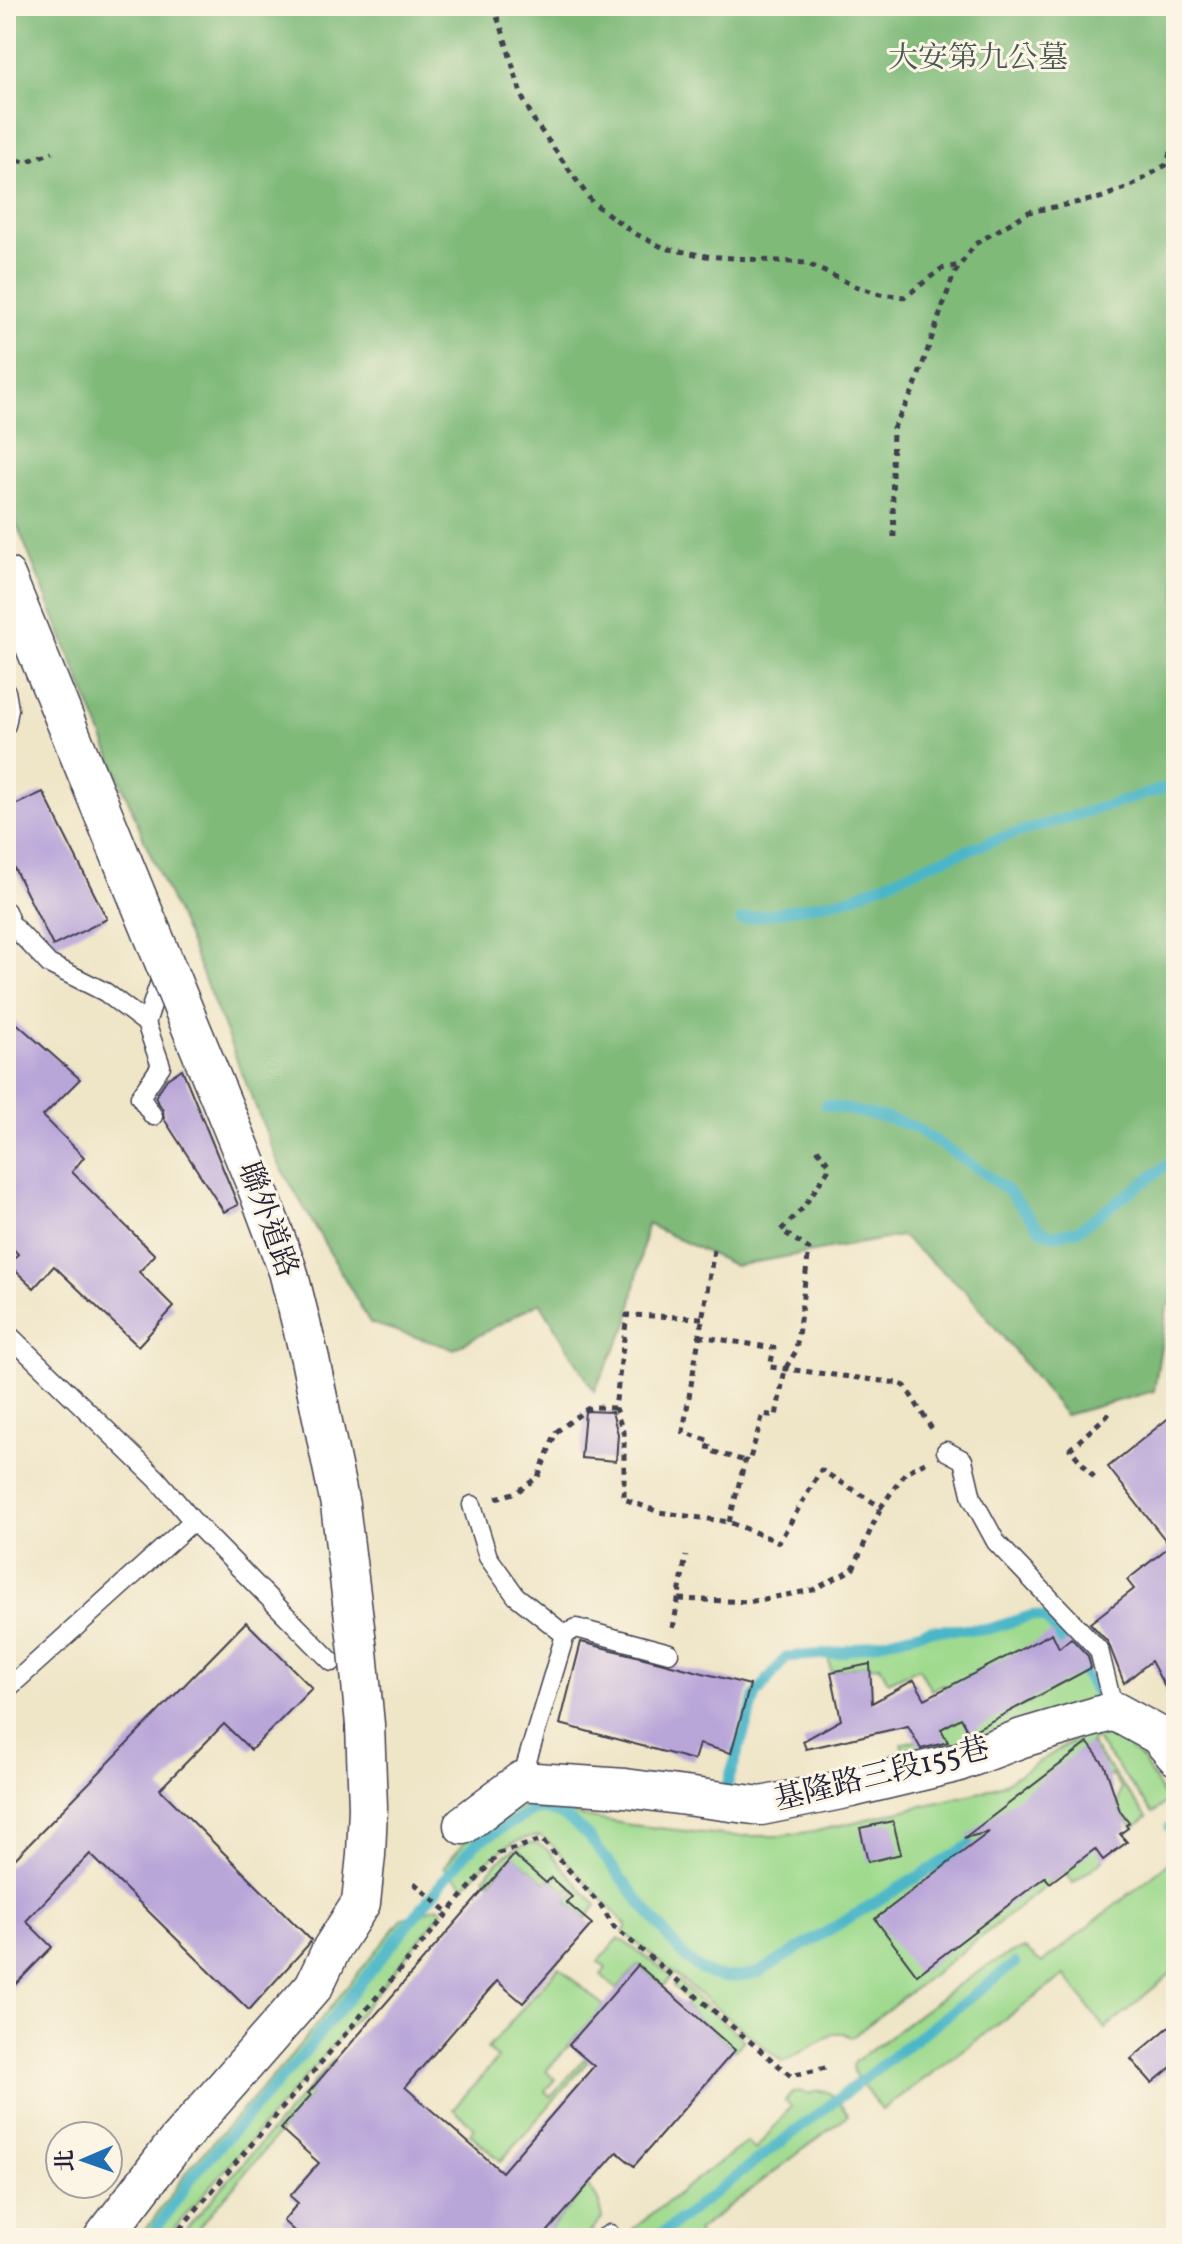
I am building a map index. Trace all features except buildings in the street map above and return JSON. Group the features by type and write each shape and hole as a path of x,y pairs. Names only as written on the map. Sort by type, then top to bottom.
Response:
{"street":[{"name":"聯外道路","path":"6,576 132,876 288,1271 340,1505 365,1725 368,1807 361,1903 332,1948 314,1986 175,2144 103,2238"},
{"path":"1114,1711 1158,1735 1176,1756"},
{"name":"基隆路三段155巷","path":"521,1781 625,1788 761,1806 956,1763 1022,1738 1114,1711"},
{"path":"463,1825 521,1781"}],"lane":[{"path":"6,691 9,709 6,725"},
{"path":"132,876 197,1026"},
{"path":"6,911 11,924 49,964 105,992 146,1023 161,1066 140,1097 153,1116"},
{"path":"146,1023 168,955"},
{"path":"6,1332 157,1479 193,1521 332,1662"},
{"path":"946,1451 963,1460 972,1498 996,1542 1099,1650 1114,1711"},
{"path":"472,1505 488,1557 516,1596 565,1635"},
{"path":"6,1690 193,1521"},
{"path":"521,1781 565,1635 576,1628 669,1653"}],"path":[{"path":"492,6 522,97 535,122 592,202 632,232 664,248 692,253 806,263 855,286 905,297 941,269 960,265"},
{"path":"894,537 893,429 914,389 954,274 960,265 975,244 1029,212 1100,198 1133,185 1166,165 1176,137"},
{"path":"6,157 25,162 53,152"},
{"path":"714,1250 683,1432 710,1441 708,1450 749,1462 763,1414 776,1416 785,1369 796,1351 809,1249 781,1230 803,1208 828,1170 829,1164 815,1146"},
{"path":"702,1318 627,1315 615,1408 624,1434 624,1499 659,1512 729,1522 779,1542 821,1470 881,1507"},
{"path":"679,1599 748,1602 813,1590 853,1569 881,1507 905,1473 946,1451 905,1386 770,1367 774,1348 699,1336"},
{"path":"472,1505 517,1492 538,1477 556,1432 587,1409 615,1408"},
{"path":"1094,1477 1070,1449 1112,1411"},
{"path":"729,1522 745,1461"},
{"path":"669,1653 686,1556"},
{"path":"172,2238 499,1853 542,1840 602,1907 614,1927 791,2076 830,2067"},
{"path":"414,1883 449,1913"}],"green space":[{"name":"大安第九公墓","path":"6,6 1176,6 1176,1301 1167,1307 1154,1391 1065,1415 967,1292 901,1236 735,1266 647,1224 628,1324 594,1391 540,1302 454,1349 370,1323 278,1162 146,844 13,515 6,490"},
{"path":"1032,1618 1046,1621 1098,1698 907,1764 901,1744 960,1718 943,1684 931,1690 919,1668 888,1682 880,1665 870,1667 870,1664 831,1672 828,1656 930,1632 991,1631"},
{"path":"1094,1728 1130,1746 1130,1750 1143,1760 1167,1802 1153,1813 1095,1738 1090,1743 1147,1817 1133,1828 1118,1808 1121,1787 1111,1775 1090,1792 1103,1860 1073,1883 1064,1872 851,2038 844,2033 835,2033 783,2062 623,1932 627,1926 540,1836 528,1837 507,1846 465,1886 444,1867 466,1840 499,1818 539,1799 580,1816 631,1825 731,1836 780,1836 821,1830 981,1792 1003,1784"},
{"path":"529,1843 548,1850 596,1905 586,1919 567,1902 575,1891 571,1888 567,1893 551,1878 546,1883 514,1856 490,1882 484,1877 509,1852"},
{"path":"1176,1857 1176,1979 1170,1974 1105,2029 1065,1975 882,2110 856,2077 855,2062 967,1980 1011,1953 1025,1949 1042,1963"},
{"path":"438,1907 443,1911 352,2023 166,2238 140,2238 193,2164 287,2061 403,1918"},
{"path":"619,1938 672,1976 663,1987 638,1965 617,1989 601,1975 606,1968 598,1962"},
{"path":"559,1967 604,2006 546,2071 555,2079 545,2091 551,2097 585,2058 588,2061 501,2161 470,2134 475,2128 453,2109 498,2058 487,2049"},
{"path":"678,1981 744,2040 735,2050 684,2006 689,2000 673,1986"},
{"path":"333,2060 308,2092 311,2095 190,2238 178,2238"},
{"path":"797,2091 810,2094 825,2091 834,2096 848,2115 697,2231 700,2238 622,2238 747,2142 755,2150 791,2107 785,2101"},
{"path":"587,2186 598,2201 602,2219 585,2238 542,2238"}],"waterway":[{"path":"741,920 850,898 1000,838 1176,785"},
{"path":"825,1105 914,1127 1009,1192 1041,1230 1054,1235 1078,1230 1176,1159"},
{"path":"725,1792 756,1695 786,1657 838,1653 930,1630 989,1629 1033,1615 1047,1619 1100,1697"},
{"path":"150,2238 196,2172 300,2058 467,1852 478,1842 535,1810 550,1810 582,1830 680,1952 708,1973 726,1977 760,1972 970,1845"},
{"path":"1170,1827 1176,1832"},
{"path":"656,2238 1015,1963"}]}
